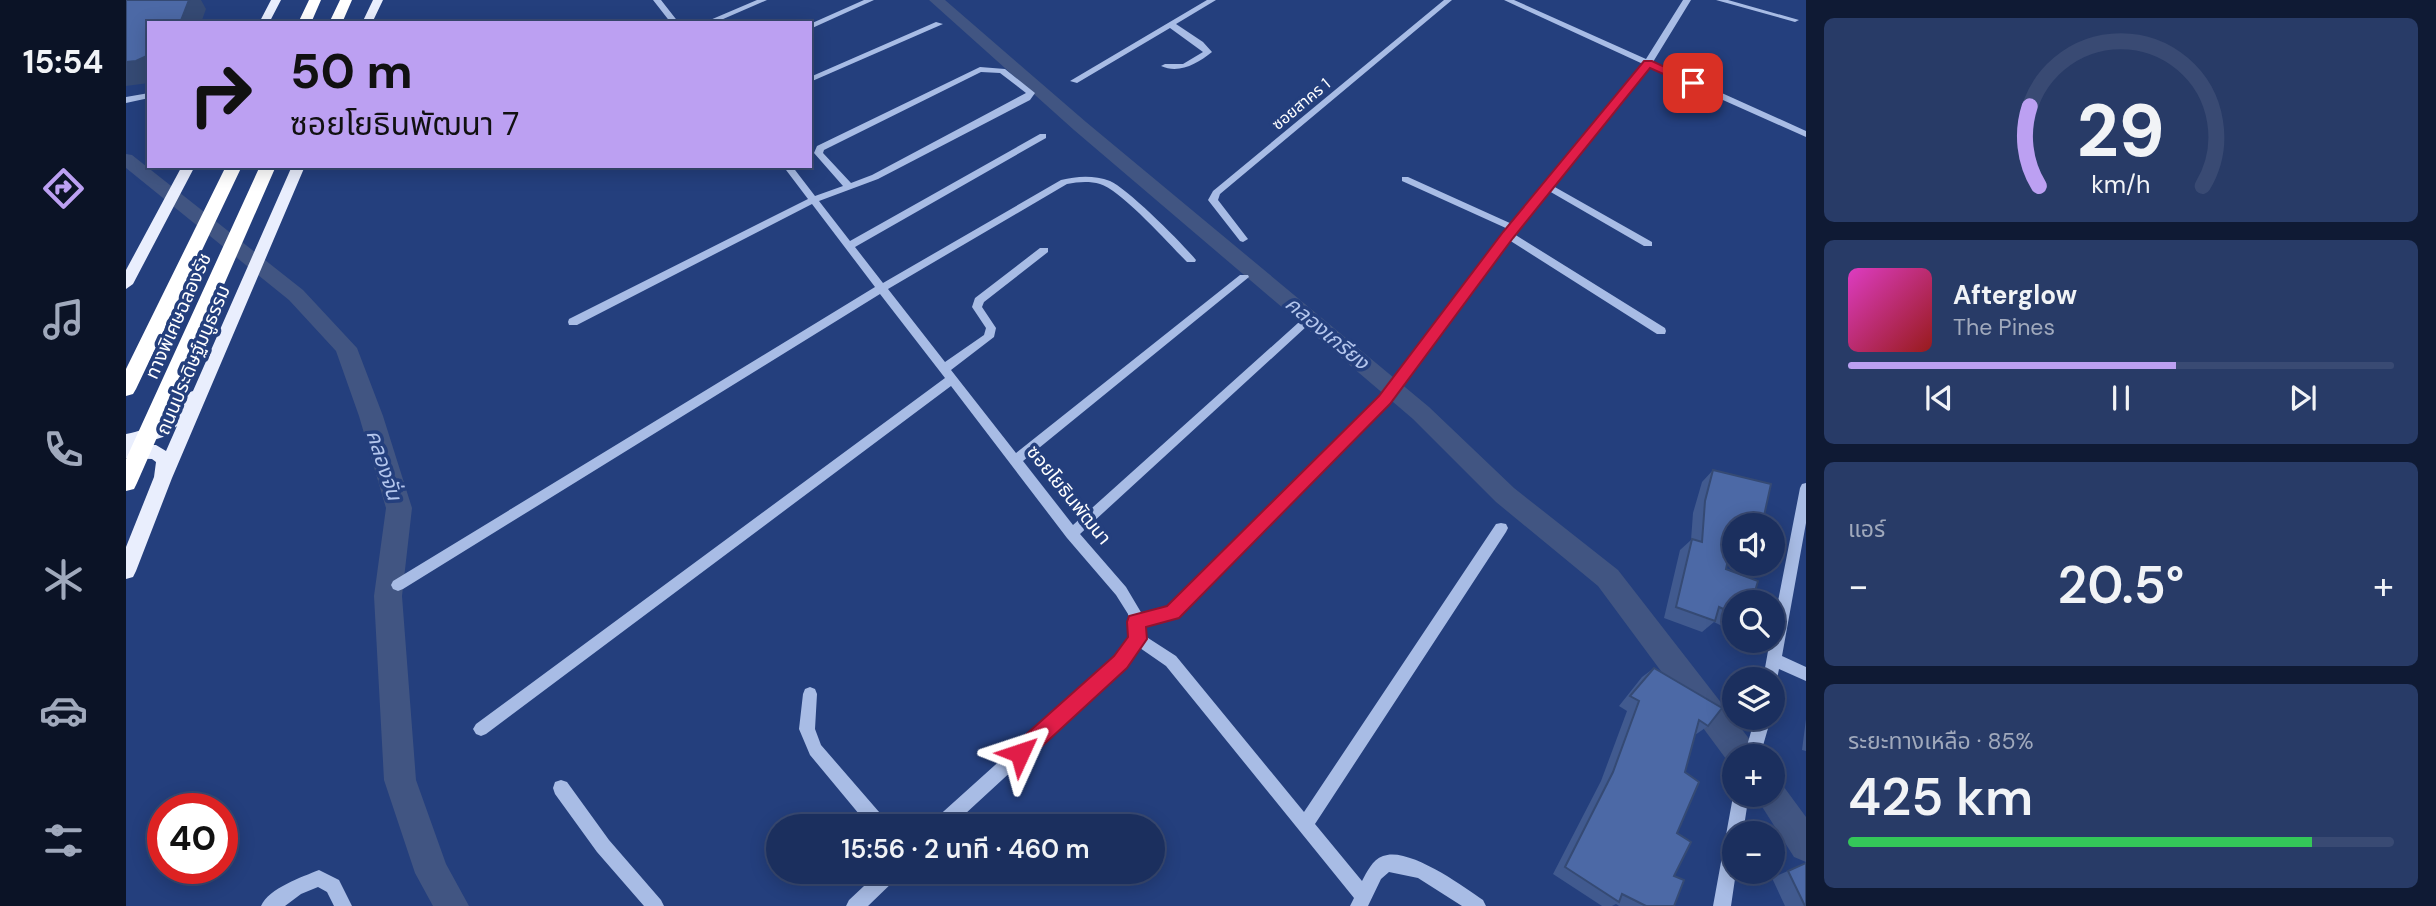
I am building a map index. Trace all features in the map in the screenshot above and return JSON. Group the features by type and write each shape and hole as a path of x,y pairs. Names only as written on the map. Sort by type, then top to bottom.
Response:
{"highway":[{"path":"305,21 316,0"},
{"path":"336,21 346,0"},
{"name":"ทางพิเศษฉลองรัช","path":"126,389 233,168"},
{"name":"ทางพิเศษฉลองรัช","path":"126,483 267,168"}],"main road":[{"path":"265,21 276,0"},
{"path":"368,21 378,0"},
{"path":"126,284 188,168"},
{"name":"ถนนประดิษฐ์มนูธรรม","path":"126,571 163,478 250,281 268,232 298,168"},
{"path":"126,442 143,439 172,425 210,375"},
{"path":"126,452 156,452 165,460 163,478"}],"street":[{"path":"657,0 673,21"},
{"path":"712,21 763,0"},
{"path":"812,26 870,0"},
{"path":"1074,81 1212,0"},
{"name":"ซอยสาคร 1","path":"1243,240 1213,200 1216,193 1448,0"},
{"path":"1508,0 1806,134"},
{"path":"1136,622 1173,612 1385,400 1511,232 1648,63 1687,0"},
{"path":"1720,0 1795,20"},
{"path":"812,79 939,24"},
{"path":"1165,66 1185,66 1208,52 1171,24"},
{"path":"573,322 813,200 875,177 1027,98 1031,93 1002,71 979,69 820,148 818,153 848,185"},
{"path":"126,100 147,95"},
{"path":"849,246 1044,136"},
{"name":"ซอยโยธินพัฒนา","path":"789,168 1072,534 1121,591 1135,613 1138,639"},
{"path":"398,585 882,288 1063,181 1085,177 1107,181 1191,260"},
{"path":"1405,179 1511,232 1661,331"},
{"path":"1549,187 1648,244"},
{"path":"481,729 948,374 989,337 991,328 977,307 979,300 1044,250"},
{"path":"1016,461 1244,277"},
{"path":"1072,534 1302,327"},
{"path":"1773,667 1803,524 1806,488"},
{"path":"1305,825 1501,528"},
{"path":"953,814 1120,662 1138,639 1171,661 1305,825 1361,901 1386,863 1401,863 1418,868 1477,906"},
{"path":"1774,660 1806,674"},
{"path":"810,694 807,729 815,750 870,814"},
{"path":"561,788 603,846 655,906"},
{"path":"270,906 295,888 319,878 332,886 343,906"},
{"path":"855,906 878,884"},
{"path":"1722,906 1726,884"}],"building":[{"path":"126,0 189,0 181,21 147,21 147,56 126,62"},
{"path":"1713,470 1771,484 1765,513 1722,513 1722,576 1745,576 1758,581 1755,590 1722,590 1722,608 1719,607 1715,621 1676,607 1692,539 1702,542 1705,501"},
{"path":"1654,668 1722,708 1708,726 1699,720 1685,772 1699,782 1677,833 1691,842 1674,876 1684,880 1674,906 1646,906 1622,894 1619,902 1565,867 1613,772 1639,701 1630,696"},
{"path":"1806,863 1806,906 1805,906 1788,871"}],"waterway":[{"name":"คลองเกรียง","path":"936,0 1080,126 1421,413 1505,495 1608,578 1734,744"},
{"name":"คลองจั่น","path":"126,159 296,295 346,348 371,416 399,508 388,596 400,780 432,873 452,906"},
{"name":"คลองเกรียง","path":"1779,807 1806,845"}],"route":[{"path":"1020,753 1120,662 1138,639 1136,622 1173,612 1385,400 1508,235 1648,63 1693,83"}]}
